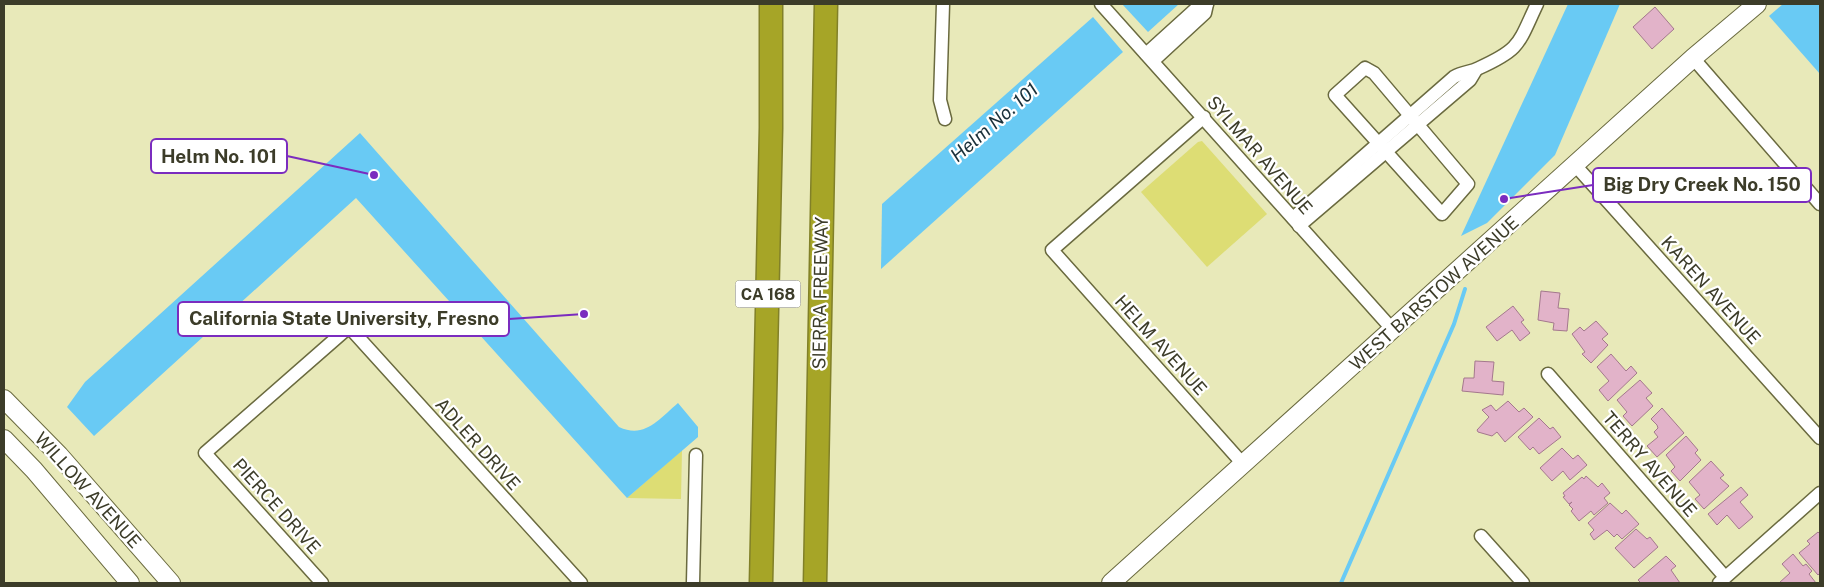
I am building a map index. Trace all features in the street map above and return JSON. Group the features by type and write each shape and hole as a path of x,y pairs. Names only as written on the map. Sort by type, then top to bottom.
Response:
{"highway":[{"name":"CA 168","path":"762,583 771,128 771,4"},
{"name":"SIERRA FREEWAY","path":"815,583 826,4"}],"main road":[{"name":"WEST BARSTOW AVENUE","path":"1111,583 1693,58 1757,4"},
{"name":"WILLOW AVENUE","path":"4,399 60,455 171,583"},
{"name":"WILLOW AVENUE","path":"4,439 34,470 130,583"}],"street":[{"path":"943,4 940,100 945,119"},
{"name":"SYLMAR AVENUE","path":"1101,4 1393,330"},
{"path":"1149,58 1199,6 1207,4"},
{"path":"1296,222 1414,119 1454,77 1465,70 1476,70 1510,54 1518,45 1537,4"},
{"path":"1693,58 1820,204"},
{"path":"1365,68 1374,73 1468,184 1442,214 1382,147 1335,95 1365,68"},
{"name":"HELM AVENUE","path":"1204,117 1052,250 1243,464"},
{"name":"KAREN AVENUE","path":"1575,165 1820,438"},
{"name":"ADLER DRIVE","path":"206,453 349,327 581,583"},
{"name":"TERRY AVENUE","path":"1548,374 1722,580"},
{"name":"PIERCE DRIVE","path":"206,453 322,583"},
{"path":"693,583 696,455"},
{"path":"1722,580 1820,493"},
{"path":"1481,536 1523,583"}],"shaded area":[{"path":"1202,141 1267,214 1207,267 1141,192 1198,142"},
{"path":"682,450 681,499 627,498"}],"water":[{"path":"1122,4 1179,4 1148,32"},
{"path":"1568,4 1620,4 1555,155 1487,223 1461,236"},
{"path":"1783,4 1820,4 1820,74 1769,16"},
{"path":"1093,17 1123,52 881,269 882,204"},
{"path":"360,133 619,427 637,431 644,429 658,421 678,403 698,427 698,437 627,498 356,198 94,436 67,407 85,382"}],"building":[{"path":"1655,7 1674,29 1652,49 1633,27"},
{"path":"1541,291 1560,293 1558,308 1569,309 1567,331 1553,330 1554,323 1538,320"},
{"path":"1513,306 1524,320 1521,322 1530,333 1520,341 1512,330 1497,341 1486,327"},
{"path":"1596,321 1608,334 1602,339 1608,345 1591,363 1582,354 1585,352 1572,334 1580,327 1584,331"},
{"path":"1611,354 1626,371 1631,366 1637,373 1608,401 1599,390 1609,381 1597,367"},
{"path":"1475,361 1494,362 1492,381 1504,382 1503,395 1462,391 1464,378 1474,378"},
{"path":"1640,380 1652,393 1646,398 1653,406 1632,426 1623,416 1627,412 1617,400"},
{"path":"1508,401 1519,412 1524,408 1533,417 1505,442 1497,432 1492,436 1478,432 1477,430 1489,417 1482,410 1491,405 1496,411"},
{"path":"1662,408 1684,433 1657,457 1647,446 1658,437 1654,432 1658,428 1657,425 1651,419"},
{"path":"1539,418 1550,429 1553,427 1561,437 1539,454 1533,447 1530,450 1518,437"},
{"path":"1686,436 1698,450 1695,453 1701,460 1680,481 1671,471 1675,467 1666,455"},
{"path":"1562,448 1573,459 1578,455 1587,465 1570,480 1563,471 1552,481 1540,468"},
{"path":"1711,461 1724,475 1720,478 1729,486 1704,509 1695,499 1700,495 1689,482"},
{"path":"1586,476 1598,487 1602,483 1610,493 1604,498 1608,503 1594,515 1591,511 1579,521 1571,511 1573,509 1569,505 1572,502 1569,504 1563,497 1565,496 1563,493 1582,477 1584,479"},
{"path":"1741,487 1748,495 1740,502 1753,517 1739,529 1727,515 1717,525 1708,514"},
{"path":"1610,503 1622,514 1626,510 1639,524 1622,539 1617,534 1614,537 1607,530 1594,540 1590,534 1594,530 1588,523"},
{"path":"1636,529 1647,539 1650,537 1658,547 1634,568 1615,548"},
{"path":"1818,532 1820,534 1820,573 1818,575 1799,553 1810,544 1807,541"},
{"path":"1793,554 1803,566 1806,564 1812,571 1809,574 1816,583 1779,583 1790,573 1782,564"},
{"path":"1666,556 1676,566 1671,570 1680,583 1641,583 1638,580"}],"waterway":[{"path":"1341,583 1454,324 1465,289"}],"place":[{"name":"Helm No. 101","path":"374,175"},
{"name":"Big Dry Creek No. 150","path":"1504,199"},
{"name":"California State University, Fresno","path":"584,314"}]}
